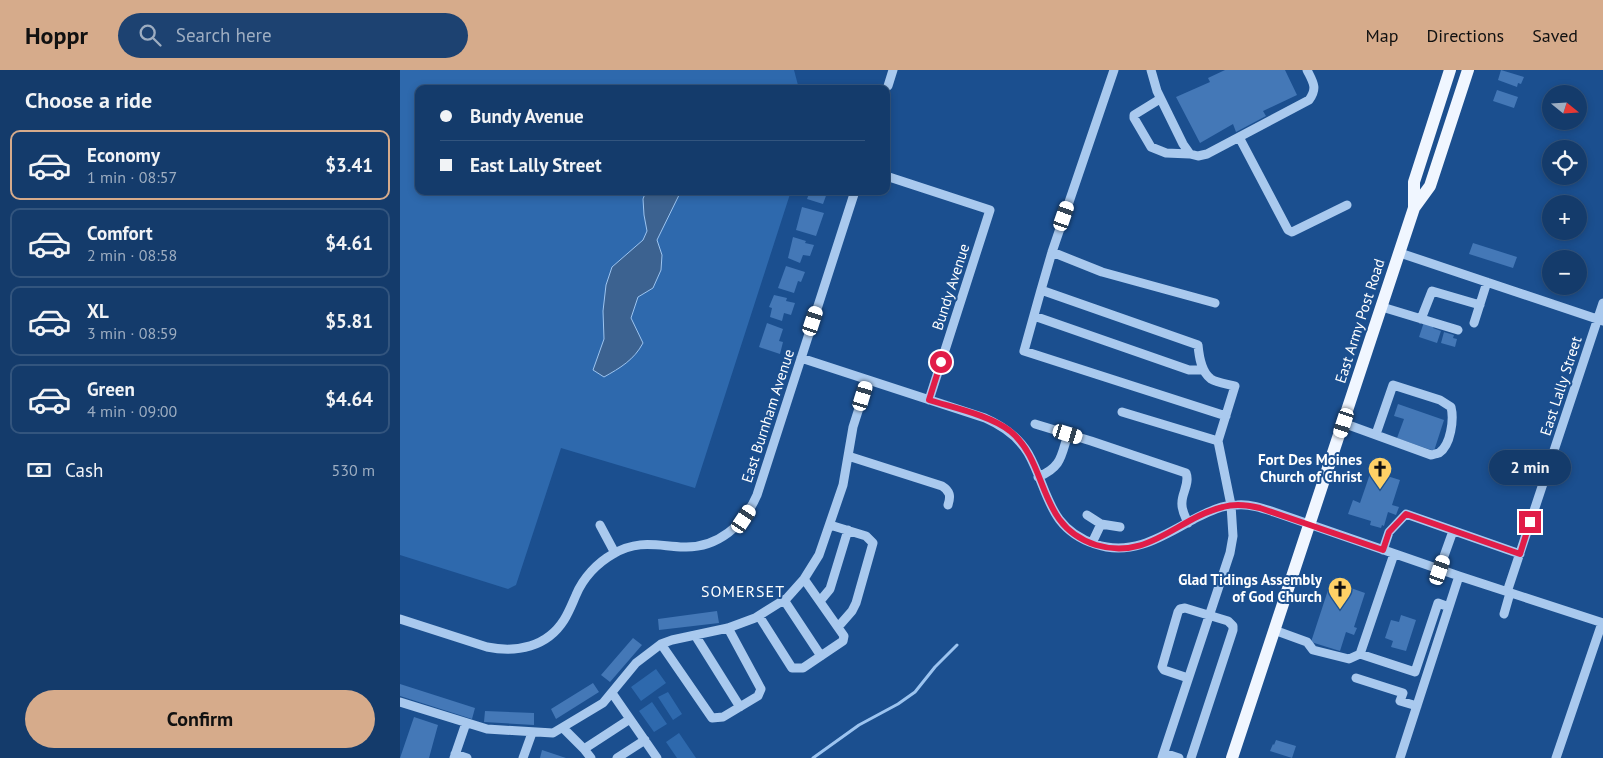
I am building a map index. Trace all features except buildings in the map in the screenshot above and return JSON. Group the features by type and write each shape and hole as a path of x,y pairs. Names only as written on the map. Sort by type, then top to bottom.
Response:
{"main road":[{"name":"East Army Post Road","path":"1232,758 1400,253 1414,208 1414,182 1450,70"},
{"name":"East Army Post Road","path":"1414,208 1430,186 1468,70"}],"street":[{"path":"888,85 893,70"},
{"path":"1114,70 1052,252 1024,351 1226,416"},
{"path":"1151,70 1156,91 1190,154"},
{"path":"1160,99 1134,115 1152,148 1166,153 1198,156 1207,154 1309,100 1314,93 1314,86 1307,70"},
{"path":"1239,137 1288,230 1292,232 1346,205"},
{"name":"Bundy Avenue","path":"890,177 990,210 929,400"},
{"name":"East Burnham Avenue","path":"400,619 487,647 514,650 527,647 539,643 558,628 584,581 603,560 615,553 641,544 656,543 684,547 697,546 723,537 735,529 748,513 757,495 855,195"},
{"path":"1052,252 1102,272 1215,303"},
{"path":"1400,253 1600,320"},
{"path":"1474,323 1487,282"},
{"path":"1042,290 1198,345 1199,358 1204,370 1211,379 1235,386 1218,441 1231,505 1233,536 1163,756 1179,758"},
{"path":"1421,319 1432,291 1480,305"},
{"name":"East Lally Street","path":"1504,614 1508,592 1520,554 1600,320 1603,303"},
{"path":"1382,307 1458,330"},
{"path":"1034,316 1189,370 1204,370"},
{"path":"801,358 985,418 1010,431 1028,453 1052,510 1060,521 1070,531 1092,543 1108,548 1136,547 1156,540 1207,512 1231,505 1248,505 1602,623 1556,758"},
{"path":"400,702 487,730 553,733 603,703 636,663 661,644 728,628 759,616 784,600 804,579 819,555 844,485 854,427 868,380"},
{"path":"1344,423 1431,455 1439,453 1447,444 1453,417 1451,407 1440,400 1394,385 1376,434"},
{"path":"1122,412 1218,441"},
{"path":"1035,424 1186,473 1187,479 1181,504 1188,523"},
{"path":"1038,477 1054,469 1060,460 1068,434"},
{"path":"848,456 942,486 950,493 948,504"},
{"path":"1383,550 1389,532 1406,514 1520,554"},
{"path":"1087,515 1101,524 1120,527"},
{"path":"1092,543 1101,524"},
{"path":"600,525 615,553"},
{"path":"830,525 866,536 873,543 856,603 852,611 838,627"},
{"path":"820,601 830,589 848,530"},
{"path":"1440,570 1453,531"},
{"path":"1360,654 1394,554"},
{"path":"1400,758 1459,576"},
{"path":"759,616 792,668 803,668 843,641 844,636 804,579"},
{"path":"784,600 821,656"},
{"path":"1274,630 1307,642 1313,650 1349,659 1360,654 1415,672 1438,603 1449,607"},
{"path":"1188,678 1164,670 1162,667 1178,612 1180,609 1185,608 1209,614 1232,624 1233,630 1191,758"},
{"path":"661,644 712,718 723,717 758,696 761,689 728,628"},
{"path":"695,635 740,707"},
{"path":"1356,678 1403,693 1400,701 1417,706"},
{"path":"612,693 657,758"},
{"path":"584,749 630,719"},
{"path":"466,723 455,756 467,758"},
{"path":"563,728 591,758"},
{"path":"524,758 532,733"},
{"path":"617,758 645,740"}],"shaded area":[{"path":"400,70 794,70 798,85 415,85 415,195 790,195 695,488 561,448 516,585 508,589 400,555"},
{"path":"644,195 679,195 657,240 662,255 661,270 653,288 638,297 631,318 643,343 631,359 604,377 593,370 604,339 603,311 606,285 612,267 643,240 647,231 643,199"},
{"path":"656,669 666,683 641,701 631,687"},
{"path":"668,692 682,714 673,720 658,697"},
{"path":"652,702 667,724 654,732 639,711"},
{"path":"679,733 696,758 677,758 666,742"}],"waterway":[{"path":"813,758 859,725 898,704 915,692 935,667 957,645"}],"place":[{"name":"Fort Des Moines Church of Christ","path":"1380,490"},
{"name":"Glad Tidings Assembly of God Church","path":"1340,610"}],"district":[{"name":"SOMERSET","path":"743,591"}],"route":[{"path":"941,362 929,400 985,418 1010,431 1028,453 1052,510 1060,521 1082,539 1108,548 1136,547 1149,543 1207,512 1236,505 1260,508 1383,550 1389,532 1406,514 1520,554 1530,522"}]}
